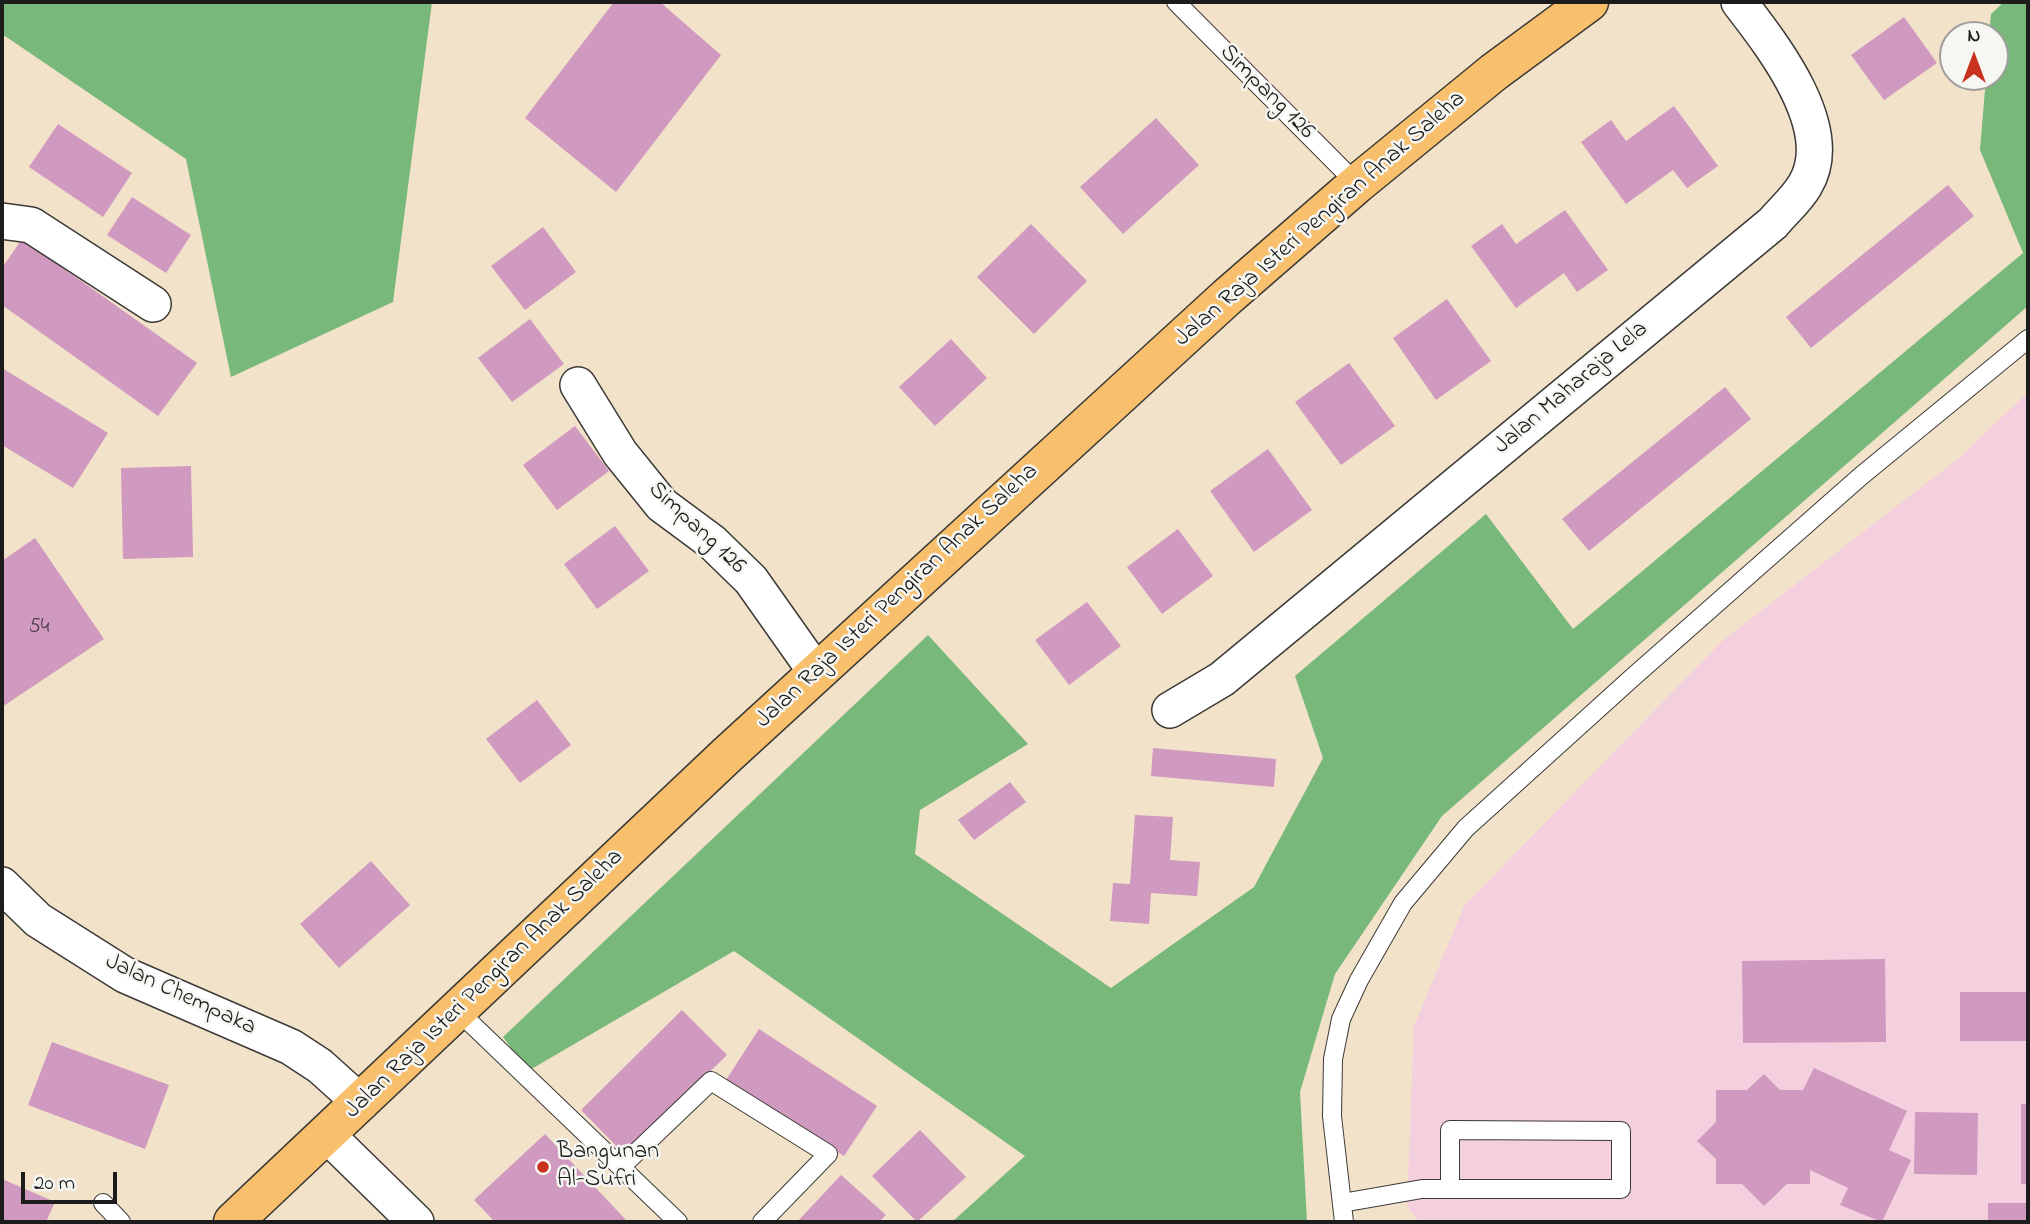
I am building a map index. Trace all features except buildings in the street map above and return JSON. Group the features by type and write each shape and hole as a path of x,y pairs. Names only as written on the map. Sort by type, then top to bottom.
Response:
{"main road":[{"name":"Jalan Raja Isteri Pengiran Anak Saleha","path":"233,1222 817,672 1207,316 1357,184 1494,72 1589,2"}],"street":[{"name":"Jalan Maharaja Lela","path":"1170,710 1222,679 1773,223 1805,185 1815,155 1803,97 1739,2"},
{"path":"2,221 31,225 153,304"},
{"name":"Simpang 126","path":"578,385 620,453 662,505 712,542 751,580 817,672"},
{"name":"Jalan Chempaka","path":"2,885 38,920 125,975 291,1047 320,1066 361,1103"},
{"path":"327,1135 416,1222"}],"lane":[{"name":"Simpang 126","path":"1176,2 1357,184"},
{"path":"1344,1222 1332,1116 1333,1059 1341,1019 1359,979 1404,903 1466,828 1633,677 1861,476 2028,339"},
{"path":"458,1011 678,1222"},
{"path":"621,1167 711,1081 828,1154 762,1222"},
{"path":"1342,1203 1422,1189 1450,1189 1621,1189 1621,1131 1450,1130 1450,1189"},
{"path":"103,1203 121,1222"}],"shaded area":[{"path":"2028,392 2028,1222 1420,1222 1407,1207 1414,1026 1464,906 1722,641 1959,458"}],"green space":[{"path":"2,2 432,2 393,302 231,377 186,159 2,34"},
{"path":"2004,2 2028,2 2028,306 1442,816 1335,974 1300,1092 1307,1222 952,1222 1025,1156 734,951 528,1071 503,1037 928,635 1028,744 920,810 915,854 1111,988 1254,887 1323,758 1295,676 1486,514 1573,629 2023,253 1980,150 1985,91 2009,91 2009,21 1990,21 1991,14"}],"place":[{"name":"Bangunan Al-Sufri","path":"543,1167"}]}
